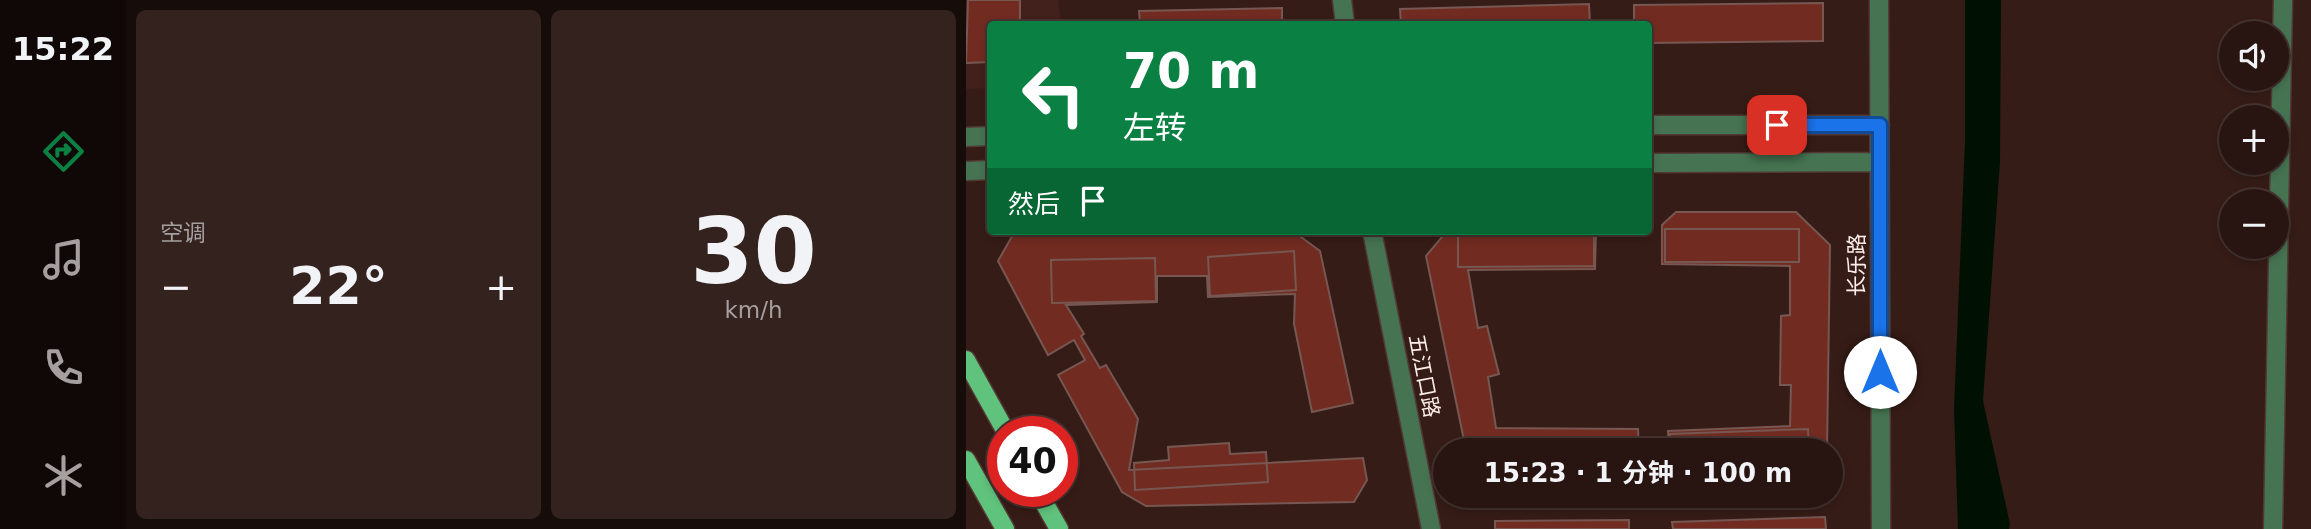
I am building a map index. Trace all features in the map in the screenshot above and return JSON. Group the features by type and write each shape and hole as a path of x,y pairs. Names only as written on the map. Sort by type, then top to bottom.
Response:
{"main road":[{"path":"966,360 997,416"},
{"path":"966,460 1005,529"},
{"path":"1047,507 1059,529"}],"street":[{"path":"1342,0 1345,21"},
{"name":"长乐路","path":"1879,0 1881,529"},
{"path":"2273,529 2283,0"},
{"path":"1652,125 1880,125"},
{"path":"966,137 987,136"},
{"path":"1652,163 1879,162"},
{"path":"966,171 987,170"},
{"name":"五江口路","path":"1373,235 1431,529"}],"shaded area":[{"path":"966,0 1058,0 1061,21 987,21 987,88 966,89"},
{"path":"1965,0 2001,0 2000,162 1983,401 2009,529 1958,529 1954,409 1965,141"}],"building":[{"path":"968,0 1020,0 1020,21 987,21 987,62 966,63"},
{"path":"1823,3 1823,41 1652,43 1652,21 1634,21 1634,5"},
{"path":"1589,4 1590,21 1401,21 1400,9"},
{"path":"1282,8 1282,21 1140,21 1139,11"},
{"path":"1676,212 1796,212 1830,245 1827,438 1668,438 1668,431 1790,426 1791,385 1780,385 1781,316 1790,315 1790,266 1662,264 1662,225"},
{"path":"1665,229 1799,229 1799,262 1665,262"},
{"path":"1013,235 1298,235 1320,251 1353,403 1312,412 1294,324 1295,294 1208,297 1207,276 1157,276 1157,302 1066,305 1100,368 1106,365 1138,419 1129,470 1363,458 1367,480 1354,502 1146,506 1122,492 1058,375 1085,360 1074,340 1048,355 998,261"},
{"path":"1444,235 1596,235 1595,269 1468,270 1478,328 1487,326 1499,374 1488,377 1496,428 1638,429 1638,438 1464,438 1426,256"},
{"path":"1458,235 1594,235 1594,266 1458,267"},
{"path":"1294,251 1296,290 1210,296 1208,257"},
{"path":"1155,258 1156,301 1052,303 1051,260"},
{"path":"1808,429 1808,438 1670,438 1670,434"},
{"path":"1622,437 1622,438 1552,438"},
{"path":"1229,443 1230,454 1266,452 1268,482 1135,490 1134,463 1169,460 1168,447"},
{"path":"1825,517 1826,529 1673,529 1672,522"},
{"path":"1629,520 1629,529 1495,529 1495,521"}],"route":[{"path":"1777,125 1880,125 1880,372"}]}
